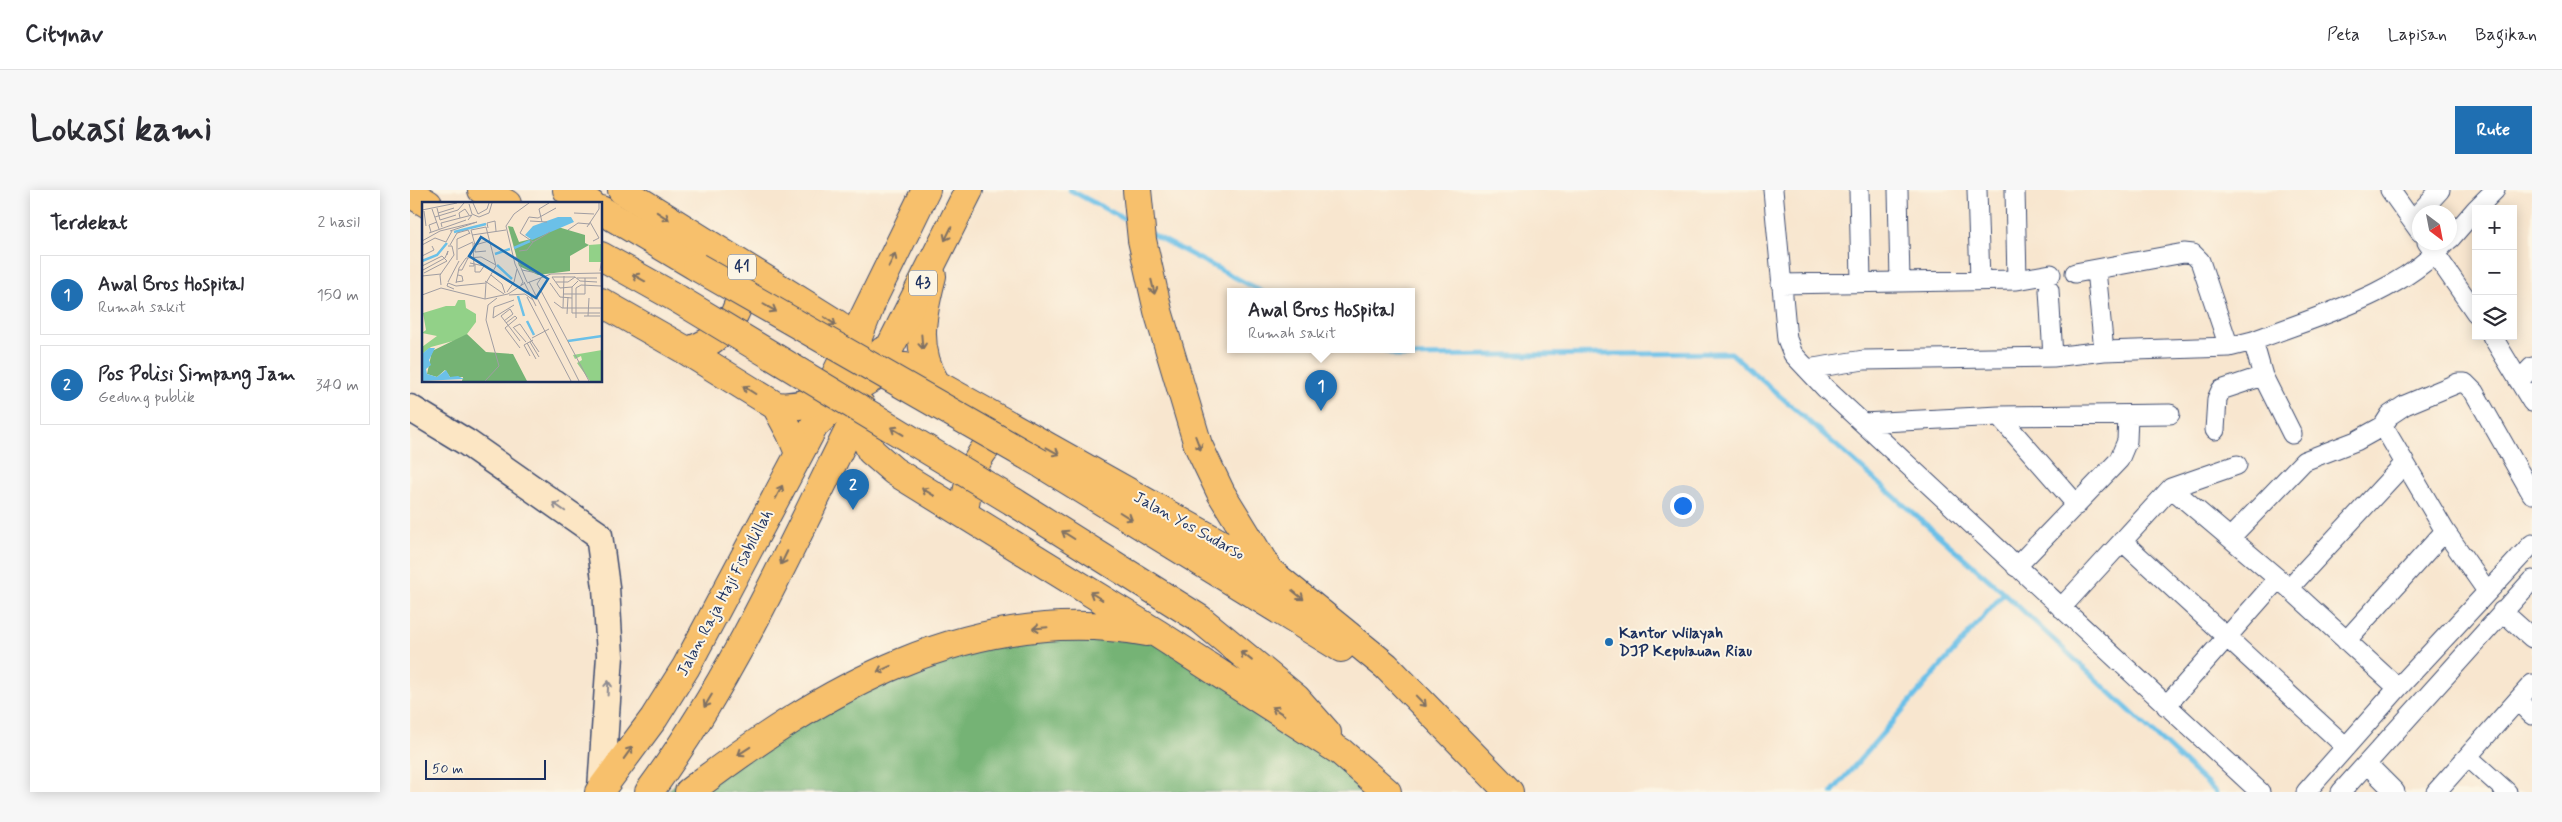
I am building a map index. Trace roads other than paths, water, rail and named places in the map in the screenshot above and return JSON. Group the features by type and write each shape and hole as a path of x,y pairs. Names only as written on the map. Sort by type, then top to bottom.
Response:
{"main road":[{"path":"482,190 503,202"},
{"path":"567,190 588,202"},
{"name":"41","path":"622,190 734,262 837,324 850,392"},
{"name":"43","path":"850,392 871,304 926,190"},
{"name":"43","path":"850,392 903,323 936,260 969,190"},
{"path":"1137,190 1142,240 1172,363 1198,445 1221,493 1269,571"},
{"path":"410,193 425,202"},
{"path":"602,211 1040,463 1355,657 1370,661 1380,661"},
{"path":"602,257 678,299 1158,590 1200,619 1296,698 1341,752"},
{"path":"936,260 923,312 922,330 926,368 936,384"},
{"path":"687,351 706,344 720,333 737,311 741,298 741,284 734,262"},
{"path":"602,303 687,351 776,406 792,434 799,453"},
{"name":"Jalan Yos Sudarso","path":"776,406 802,406 850,392 890,368 906,367 1269,571 1380,661 1509,792"},
{"path":"850,392 871,451 894,471 1158,634 1341,752 1387,792"},
{"path":"649,792 691,731 721,681 850,392"},
{"name":"Jalan Raja Haji Fisabilillah","path":"600,790 654,718 686,667 799,453 850,392"},
{"path":"964,514 969,481 981,455 1002,434 1016,430"},
{"path":"689,792 737,755 804,713 867,676 915,656 960,641 1026,629 1089,625 1118,627 1158,634"}],"street":[{"path":"1773,190 1787,339 1793,354 1824,388 2260,792"},
{"path":"1859,190 1861,281"},
{"path":"1898,190 1900,281"},
{"path":"1977,190 1980,280"},
{"path":"2015,190 2017,280"},
{"path":"2390,190 2412,214"},
{"path":"2429,205 2440,190"},
{"path":"2480,205 2495,190"},
{"path":"2457,231 2472,214"},
{"path":"1807,369 1864,360 2053,357 2104,351 2229,347 2253,341 2389,287 2411,274 2433,250"},
{"path":"2438,250 2472,306"},
{"path":"2076,272 2184,253 2193,254 2200,261 2229,347"},
{"path":"2096,270 2104,351"},
{"path":"1781,284 1980,280 2050,282 2053,357"},
{"path":"2494,340 2532,402"},
{"path":"2253,341 2263,376 2292,434"},
{"path":"2519,381 2532,366"},
{"path":"2215,430 2217,399 2221,390 2263,376"},
{"path":"2230,538 2304,461 2356,442 2383,426 2390,415 2405,405 2458,383 2465,383 2474,392 2532,494"},
{"path":"410,408 466,442 599,535 610,656 600,790"},
{"path":"1863,423 1999,416 2170,414"},
{"path":"2016,566 2119,460 2127,442 2128,415"},
{"path":"1999,416 2077,504"},
{"path":"2383,426 2445,530 2487,591"},
{"path":"2166,706 2226,638 2405,462"},
{"path":"2061,608 2172,488 2237,465"},
{"path":"2172,488 2283,584 2398,688"},
{"path":"2346,641 2445,530"},
{"path":"2122,541 2346,747"},
{"path":"2306,792 2398,688 2532,544"},
{"path":"2341,792 2502,611 2532,580"},
{"path":"2502,611 2532,638"},
{"path":"2436,792 2532,684"},
{"path":"2518,701 2532,715"},
{"path":"2468,757 2507,792"},
{"path":"2367,764 2395,792"}],"waterway":[{"path":"1070,190 1132,223"},
{"path":"1150,233 1255,288"},
{"path":"1390,353 1397,356 1731,353 2004,593 2216,792"},
{"path":"1832,792 2004,593"}],"place":[{"name":"Awal Bros Hospital","path":"1321,411"},
{"name":"Pos Polisi Simpang Jam","path":"853,510"},
{"name":"Kantor Wilayah DJP Kepulauan Riau","path":"1609,642"}]}
